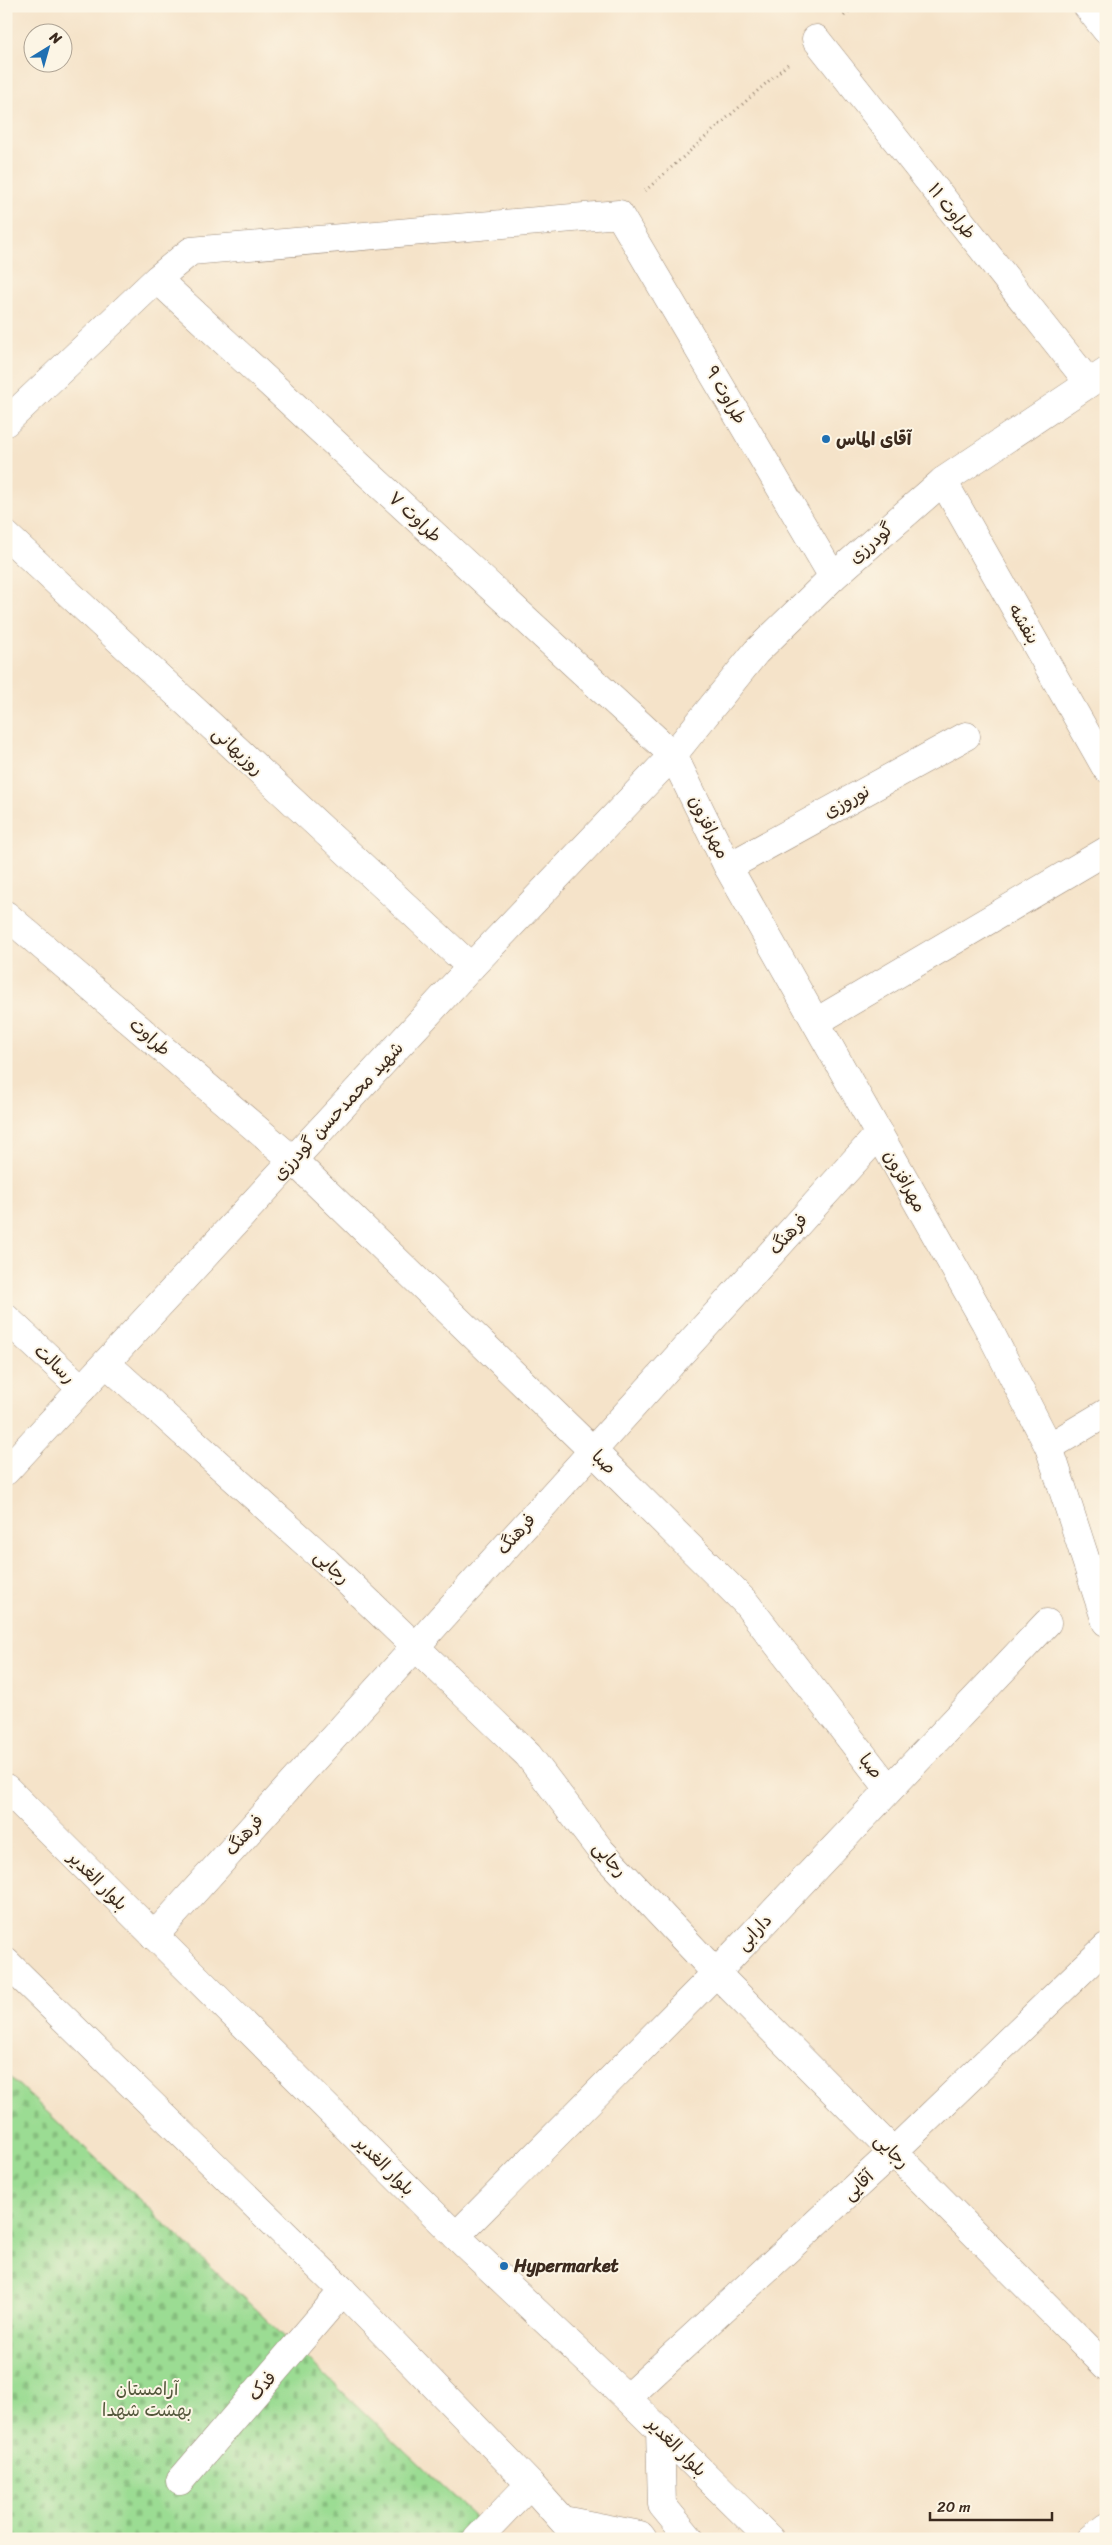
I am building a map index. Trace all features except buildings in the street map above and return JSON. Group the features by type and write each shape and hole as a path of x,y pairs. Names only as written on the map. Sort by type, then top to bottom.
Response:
{"street":[{"path":"1087,6 1106,30"},
{"name":"طراوت ۱۱","path":"816,39 1097,378"},
{"path":"6,422 157,279 191,252 619,214"},
{"name":"طراوت ۹","path":"619,214 833,577"},
{"name":"طراوت ۷","path":"157,279 673,755"},
{"name":"گودرزی","path":"673,755 756,652 833,577 943,481 1097,378"},
{"name":"بنفشه","path":"943,481 1106,768"},
{"name":"روزبهانی","path":"6,535 470,967"},
{"name":"نوروزی","path":"728,867 966,736"},
{"name":"مهرافزون","path":"673,755 728,867 985,1322 1049,1447 1106,1622"},
{"name":"شهید محمدحسن گودرزی","path":"6,1471 470,967 673,755"},
{"path":"816,1022 1106,851"},
{"name":"طراوت","path":"6,914 293,1160"},
{"name":"فرهنگ","path":"154,1936 879,1134"},
{"name":"صبا","path":"293,1160 592,1450 745,1602 889,1789"},
{"name":"رسالت","path":"6,1318 82,1389"},
{"name":"رجایی","path":"106,1363 327,1562 528,1755 601,1851 716,1973 1106,2366"},
{"path":"1049,1447 1106,1413"},
{"name":"دارابی","path":"456,2236 716,1973 1047,1623"},
{"name":"بلوار الغدیر","path":"6,1788 456,2236 660,2429 770,2539"},
{"name":"آقایی","path":"627,2398 893,2152 1106,1947"},
{"path":"6,1962 343,2292 530,2484 571,2530 642,2537"},
{"name":"فدک","path":"180,2481 343,2292"},
{"path":"660,2429 662,2505 690,2539"},
{"path":"477,2539 530,2484"},
{"path":"1092,2539 1106,2527"}],"path":[{"path":"619,214 855,6"}],"green space":[{"name":"آرامستان بهشت شهدا","path":"6,2073 482,2524 494,2539 6,2539"}],"place":[{"name":"آقای الماس","path":"826,439"},
{"name":"Hypermarket","path":"504,2266"}]}
